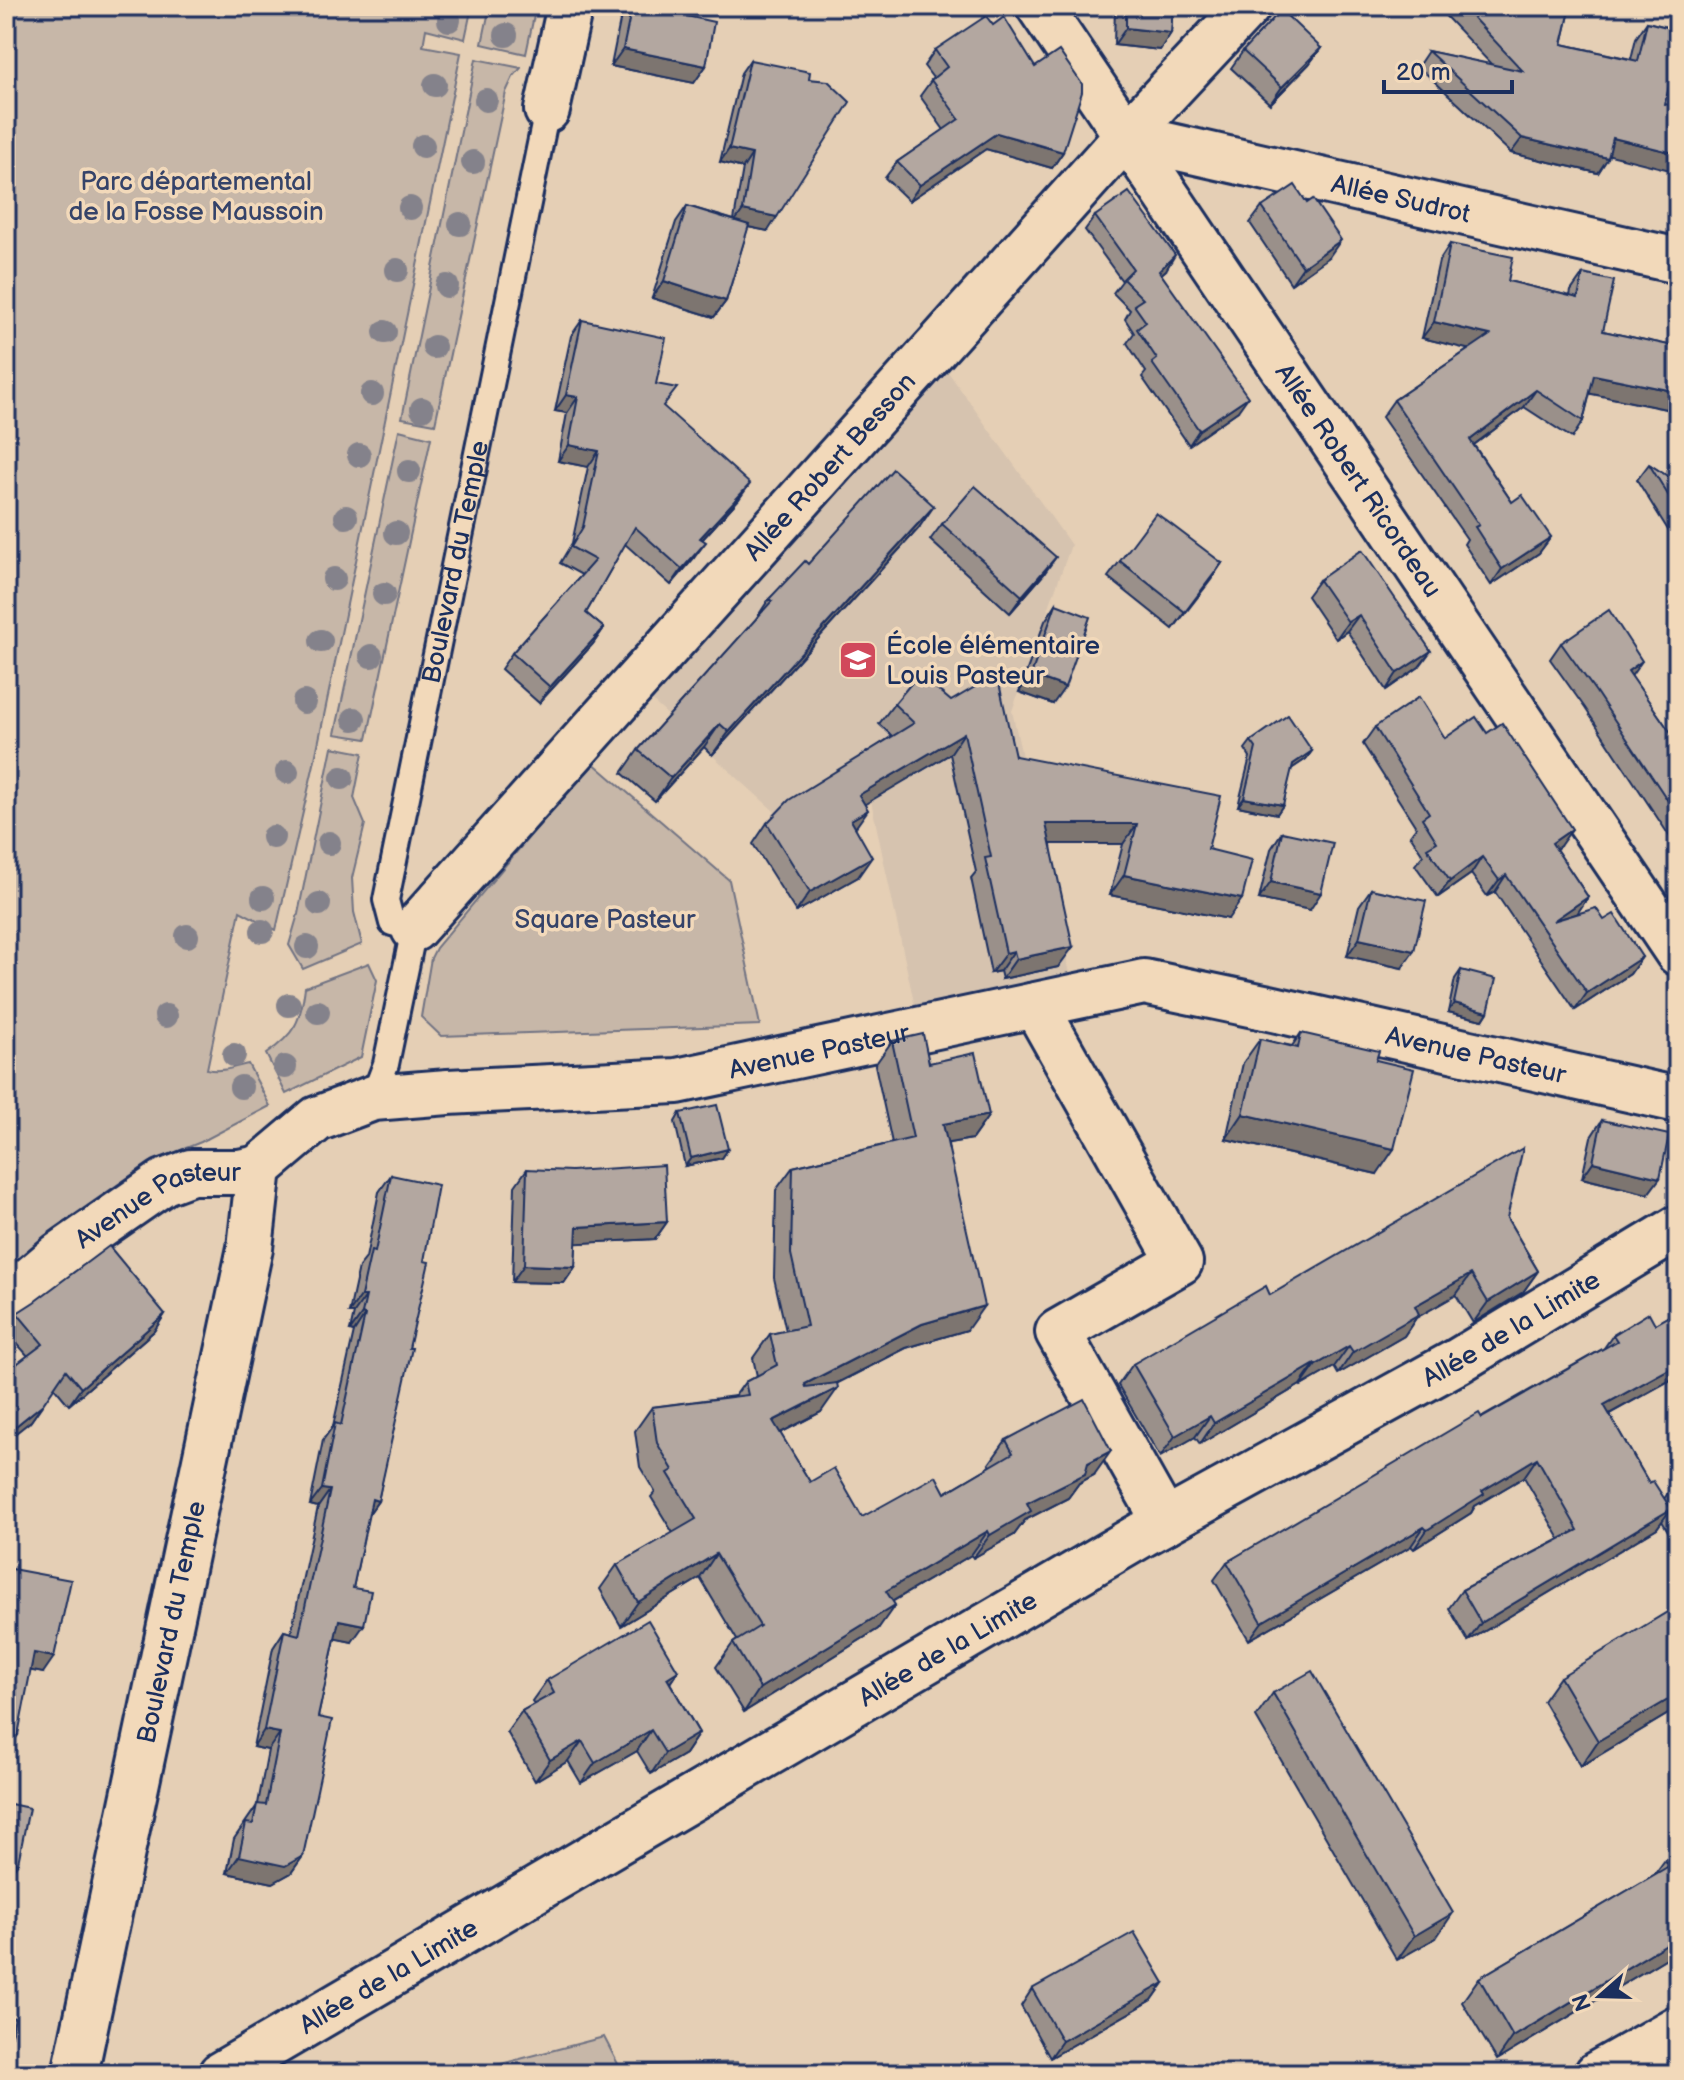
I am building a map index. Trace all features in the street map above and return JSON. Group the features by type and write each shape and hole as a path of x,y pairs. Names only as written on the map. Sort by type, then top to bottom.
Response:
{"street":[{"name":"Boulevard du Temple","path":"547,110 570,6"},
{"name":"Allée Robert Ricordeau","path":"1039,6 1678,953"},
{"name":"Allée Robert Besson","path":"414,929 1126,136 1248,6"},
{"name":"Allée Sudrot","path":"1126,136 1678,261"},
{"name":"Avenue Pasteur","path":"6,1300 59,1255 164,1182 191,1172 239,1172 259,1168 317,1119 373,1098 677,1081 1144,982 1678,1100"},
{"path":"1035,1005 1180,1262 1058,1332 1165,1522"},
{"name":"Boulevard du Temple","path":"75,2074 250,1248 259,1168"},
{"name":"Allée de la Limite","path":"221,2074 1165,1522 1458,1361 1678,1228"},
{"path":"1597,2074 1670,2048"}],"lane":[{"name":"Boulevard du Temple","path":"414,929 392,923 386,900 547,110"},
{"path":"373,1098 386,1064 414,929"}],"shaded area":[{"name":"École élémentaire Louis Pasteur","path":"946,369 1071,545 1012,711 1071,978 916,1012 871,801 805,839 650,699"}],"green space":[{"name":"Parc départemental de la Fosse Maussoin","path":"6,6 472,6 465,39 426,29 423,46 461,53 314,764 276,930 240,911 207,1069 222,1070 248,1064 270,1106 201,1142 149,1163 54,1229 6,1270"},
{"path":"490,6 536,6 526,54 482,44"},
{"path":"476,59 521,68 506,92 435,424 402,418"},
{"path":"399,430 431,438 367,739 335,734"},
{"path":"332,747 363,753 354,798 365,824 352,878 354,912 362,944 303,969 289,945"},
{"name":"Square Pasteur","path":"592,762 729,880 760,1025 441,1036 421,1017 431,958 436,948"},
{"path":"369,963 377,980 361,1057 286,1094 266,1054 284,1040 295,1026 305,987"},
{"path":"604,2037 619,2066 737,2062 743,2074 463,2074"}],"building":[{"path":"632,6 714,22 706,66 623,49"},
{"path":"1126,6 1173,6 1171,33 1126,28"},
{"path":"1462,6 1571,6 1562,44 1638,61 1647,22 1678,30 1678,46 1665,104 1678,107 1678,154 1613,138 1608,158 1522,138 1428,51 1523,71"},
{"path":"1281,10 1321,48 1282,87 1243,51"},
{"path":"986,16 993,25 1004,17 1035,67 1059,51 1082,84 1063,152 997,133 920,185 897,162 959,119 931,80 947,67 935,50"},
{"path":"750,60 810,72 809,79 828,81 850,102 777,217 743,210 752,154 729,149"},
{"path":"1295,185 1307,203 1313,199 1341,240 1303,267 1262,207"},
{"path":"1129,192 1175,255 1159,271 1248,397 1199,430 1152,363 1157,359 1137,329 1146,322 1134,305 1143,299 1123,279 1133,269 1095,216"},
{"path":"687,206 749,225 726,301 664,281"},
{"path":"1450,244 1513,257 1508,281 1578,298 1583,274 1614,281 1603,331 1678,347 1678,392 1594,375 1583,421 1536,390 1470,440 1512,502 1522,495 1551,537 1502,569 1475,527 1479,525 1394,400 1490,335 1434,322"},
{"path":"582,320 666,338 656,384 677,388 663,406 750,484 700,538 706,542 682,569 635,527 586,613 604,628 550,687 512,653 595,560 571,547 583,527 599,451 569,445 578,397 566,395"},
{"path":"1649,464 1678,483 1678,511"},
{"path":"893,469 934,506 729,732 720,724 671,778 638,750 772,601 769,599 805,561 808,564"},
{"path":"975,486 1056,557 1022,596 942,524"},
{"path":"1156,513 1222,563 1185,612 1120,561"},
{"path":"1362,550 1431,651 1397,673 1359,615 1348,622 1319,580"},
{"path":"1056,604 1090,617 1065,687 1031,675"},
{"path":"1609,610 1642,661 1628,671 1673,736 1678,732 1678,816 1561,643"},
{"path":"919,674 951,701 997,674 1015,756 1221,796 1208,849 1252,860 1242,899 1124,875 1137,824 1046,824 1073,947 1016,959 1014,951 1006,953 985,858 991,857 964,733 859,795 868,810 851,820 872,857 810,892 767,823 789,800 914,723 894,704"},
{"path":"1419,697 1445,738 1476,717 1487,733 1502,723 1572,829 1552,843 1588,897 1553,921 1596,908 1604,920 1614,914 1642,957 1587,993 1506,875 1499,880 1482,857 1450,881 1427,848 1437,842 1422,818 1429,813 1375,727"},
{"path":"1288,715 1312,751 1293,764 1283,805 1244,798 1256,748 1251,741"},
{"path":"1282,832 1333,843 1321,893 1271,882"},
{"path":"1371,889 1426,901 1414,951 1359,939"},
{"path":"1461,970 1496,979 1488,1012 1454,1003"},
{"path":"1301,1033 1379,1051 1376,1060 1414,1069 1394,1149 1243,1114 1260,1039 1298,1048"},
{"path":"923,1034 929,1063 975,1053 989,1115 943,1124 984,1306 922,1324 805,1384 806,1387 837,1383 838,1388 773,1421 810,1482 834,1468 862,1517 936,1476 945,1493 1013,1453 1006,1440 1084,1399 1111,1451 1088,1463 1085,1474 1027,1503 1031,1511 990,1535 988,1531 886,1591 895,1605 760,1688 733,1643 760,1626 716,1554 638,1602 617,1565 696,1519 668,1473 673,1470 657,1443 652,1407 748,1395 745,1382 777,1365 770,1334 807,1326 791,1254 793,1167 913,1138 892,1041"},
{"path":"717,1105 728,1149 691,1158 680,1113"},
{"path":"1602,1120 1669,1135 1660,1178 1593,1162"},
{"path":"1523,1148 1507,1218 1538,1271 1488,1302 1471,1274 1415,1306 1419,1314 1353,1352 1349,1346 1214,1423 1210,1416 1175,1436 1133,1364 1266,1286 1270,1295"},
{"path":"664,1165 667,1222 577,1227 575,1267 524,1265 527,1169 571,1171"},
{"path":"391,1175 438,1185 424,1261 429,1262 378,1501 372,1499 353,1588 371,1591 364,1625 339,1620 318,1717 332,1720 303,1856 285,1866 239,1856 246,1823 253,1824 257,1804 266,1805 280,1733 264,1730 284,1631 299,1635 330,1490 322,1489 335,1423 341,1425 365,1315 362,1314 366,1296 361,1296 371,1251 375,1252"},
{"path":"109,1246 165,1314 81,1388 66,1370 43,1404 6,1434 6,1372 43,1344 17,1313"},
{"path":"1678,1311 1678,1364 1604,1405 1649,1483 1653,1481 1671,1509 1481,1623 1462,1590 1578,1530 1537,1458 1482,1491 1484,1494 1427,1530 1424,1527 1262,1622 1227,1562 1479,1413 1482,1418 1617,1341 1613,1335 1649,1313 1655,1324"},
{"path":"1678,1487 1678,1511 1668,1493"},
{"path":"12,1569 71,1580 54,1657 34,1653 18,1735 6,1732 6,1598"},
{"path":"1674,1608 1678,1615 1678,1694 1598,1741 1560,1677"},
{"path":"648,1620 678,1671 667,1678 699,1733 665,1753 651,1730 595,1763 582,1741 550,1760 522,1711 554,1693 547,1680"},
{"path":"1312,1671 1453,1913 1414,1936 1273,1693"},
{"path":"6,1803 29,1808 18,1863 6,1860"},
{"path":"1678,1852 1678,1937 1513,2037 1479,1978 1669,1866 1665,1860"},
{"path":"1134,1932 1164,1983 1062,2041 1032,1989"},
{"path":"6,2016 15,2018 7,2054 6,2053"}],"place":[{"name":"École élémentaire Louis Pasteur","path":"858,660"}]}
